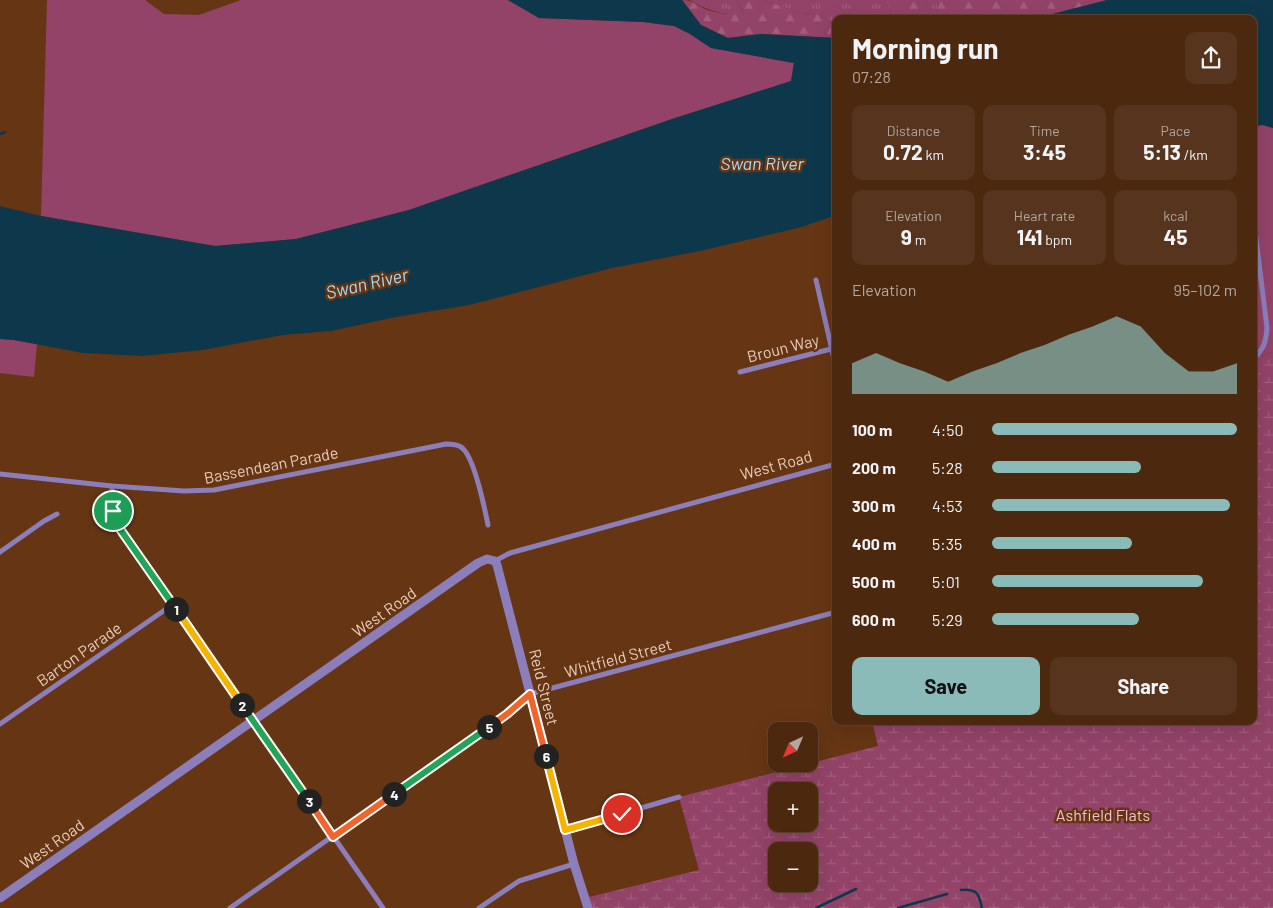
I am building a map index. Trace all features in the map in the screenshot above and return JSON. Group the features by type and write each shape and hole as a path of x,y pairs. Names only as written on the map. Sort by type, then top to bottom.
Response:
{"street":[{"path":"1257,246 1267,328 1266,341 1257,355"},
{"path":"816,280 832,349"},
{"name":"Broun Way","path":"740,372 832,349"},
{"name":"Bassendean Parade","path":"0,474 112,486 184,491 214,490 446,444 454,444 460,446 469,457 486,512 488,526"},
{"name":"West Road","path":"0,898 478,563 487,559 495,561 510,553 832,465"},
{"path":"112,486 111,495 115,520 383,908"},
{"path":"0,552 57,514"},
{"name":"Reid Street","path":"495,561 574,864 588,908"},
{"name":"Barton Parade","path":"0,724 172,605"},
{"name":"Whitfield Street","path":"230,908 507,714 530,694 832,613"},
{"path":"565,830 679,797"},
{"path":"479,908 519,881 574,864"}],"green space":[{"path":"47,0 145,0 164,14 199,15 241,0 508,0 539,18 643,22 674,26 711,48 794,63 791,82 675,118 409,210 296,239 215,246 41,216"},
{"path":"682,0 690,1 711,11 731,14 743,13 737,0 764,0 800,13 818,14 832,21 832,38 760,34 728,38 701,25"},
{"path":"690,0 737,0 743,14 715,12"},
{"path":"764,0 885,0 891,15 832,15 832,21 818,14 800,13"},
{"path":"885,0 925,0 927,5 915,15 891,15"},
{"path":"925,0 937,0 938,15 915,15 927,5"},
{"path":"937,0 1107,0 1049,15 938,14"},
{"path":"1263,125 1273,128 1273,352 1257,357 1257,126"},
{"path":"0,339 37,344 34,377 0,373"},
{"name":"Ashfield Flats","path":"1273,352 1273,908 588,908 585,898 699,870 679,797 777,772 818,772 818,761 878,746 873,725 1257,725 1257,357"}],"water":[{"name":"Swan River","path":"508,0 682,0 701,25 728,38 760,34 832,38 832,216 802,227 700,251 612,268 469,305 396,317 331,331 283,335 203,350 143,356 83,353 0,339 0,206 41,216 215,246 296,239 409,210 675,118 791,81 794,63 711,48 674,26 643,22 539,18"},
{"path":"1107,0 1273,0 1273,128 1263,125 1257,126 1257,15 1049,15"}],"waterway":[{"path":"0,134 5,132"},
{"path":"816,908 856,889"},
{"path":"961,890 974,891 980,899 982,908"},
{"path":"898,908 947,894"}],"route":[{"path":"113,511 120,529 333,837 507,714 530,694 565,830 622,814"}]}
